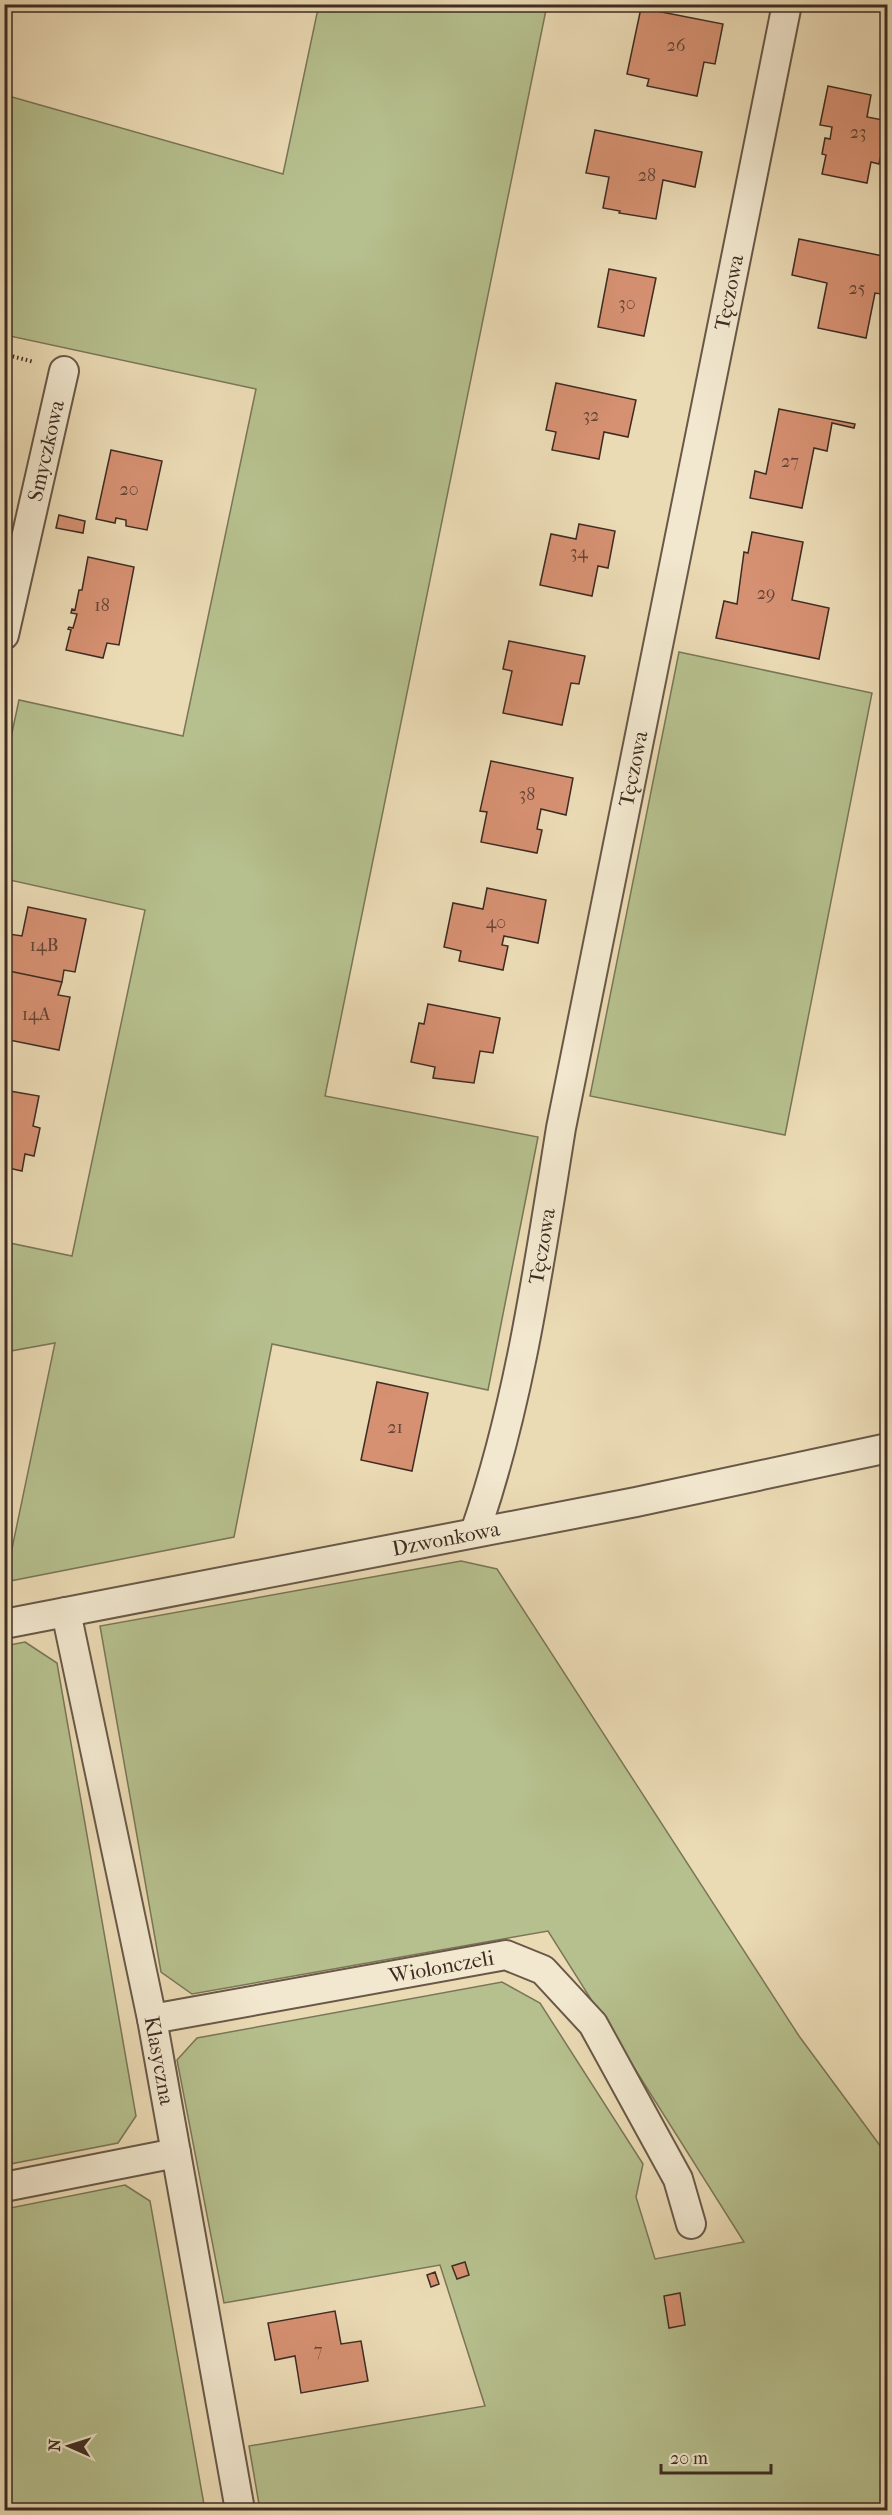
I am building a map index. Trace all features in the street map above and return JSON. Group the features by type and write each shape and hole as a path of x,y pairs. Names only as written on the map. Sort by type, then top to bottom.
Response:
{"street":[{"name":"Tęczowa","path":"475,1532 490,1489 502,1443 536,1283 561,1128 788,4"},
{"name":"Smyczkowa","path":"4,635 64,371"},
{"name":"Dzwonkowa","path":"4,1624 636,1502 888,1448"},
{"name":"Klasyczna","path":"66,1612 152,2019 240,2511"},
{"name":"Wiolonczeli","path":"152,2019 506,1955 543,1970 593,2024 678,2179 691,2224"},
{"path":"4,2187 176,2154"}],"green space":[{"path":"319,4 547,5 325,1096 538,1137 488,1390 272,1344 234,1537 5,1582 55,1343 5,1352 5,1242 72,1256 145,910 5,879 5,765 19,700 183,736 256,389 5,335 5,95 283,174"},
{"path":"679,652 872,693 785,1135 590,1096"},
{"path":"461,1561 497,1569 799,2036 887,2155 887,2510 260,2510 249,2446 485,2406 440,2265 224,2303 177,2060 197,2038 502,1982 540,2003 643,2164 636,2197 655,2259 744,2242 548,1931 192,1994 161,1972 100,1626"},
{"path":"25,1642 57,1663 136,2116 118,2143 5,2165 4,1646"},
{"path":"125,2185 150,2201 205,2510 9,2510 4,2484 5,2209"}],"building":[{"path":"641,8 723,24 715,64 704,62 697,96 647,86 649,79 627,74"},
{"path":"828,86 871,95 867,117 888,121 879,164 871,162 867,183 822,174 826,155 822,154 825,138 830,139 832,127 820,125"},
{"path":"595,130 702,152 695,187 663,180 656,219 603,208 609,177 586,173"},
{"path":"799,239 888,257 888,295 875,293 866,338 818,328 827,283 792,275"},
{"path":"609,269 656,278 644,336 598,327"},
{"path":"556,383 636,400 628,437 604,432 599,459 552,450 556,432 546,430"},
{"path":"779,409 855,424 854,428 832,423 827,451 814,448 802,508 750,498 755,471 766,474"},
{"path":"111,450 162,461 147,530 126,526 126,520 116,518 115,523 96,519"},
{"path":"59,515 85,521 83,533 56,528"},
{"path":"579,524 615,531 608,568 598,566 592,596 540,585 551,534 576,539"},
{"path":"752,532 803,542 792,600 829,608 819,659 716,638 724,601 737,604 744,552 748,553"},
{"path":"88,557 134,567 119,645 107,643 103,658 66,650 71,630 68,629 73,628 77,614 71,613 72,609 75,610 79,590 82,590"},
{"path":"509,641 585,656 579,684 571,683 562,725 503,713 512,671 503,669"},
{"path":"491,761 573,778 566,815 541,809 537,829 542,830 537,853 481,842 487,812 480,811"},
{"path":"487,888 546,900 538,943 504,936 502,945 508,946 503,970 459,961 461,951 444,947 453,903 483,909"},
{"path":"28,907 86,919 75,972 64,970 62,982 4,970 4,953 9,934 22,936"},
{"path":"4,970 62,982 58,995 70,997 59,1050 4,1039 7,1009 4,1008"},
{"path":"428,1004 500,1018 493,1053 480,1051 474,1083 433,1078 435,1067 411,1062 419,1023 424,1024"},
{"path":"4,1090 39,1096 33,1126 40,1128 34,1156 25,1154 22,1171 4,1167"},
{"path":"377,1382 428,1393 412,1471 361,1460"},
{"path":"465,2262 469,2275 457,2279 452,2266"},
{"path":"435,2272 439,2284 431,2287 427,2275"},
{"path":"680,2293 685,2325 669,2328 664,2296"},
{"path":"335,2311 341,2344 361,2341 368,2381 301,2393 295,2356 275,2360 268,2323"}]}
